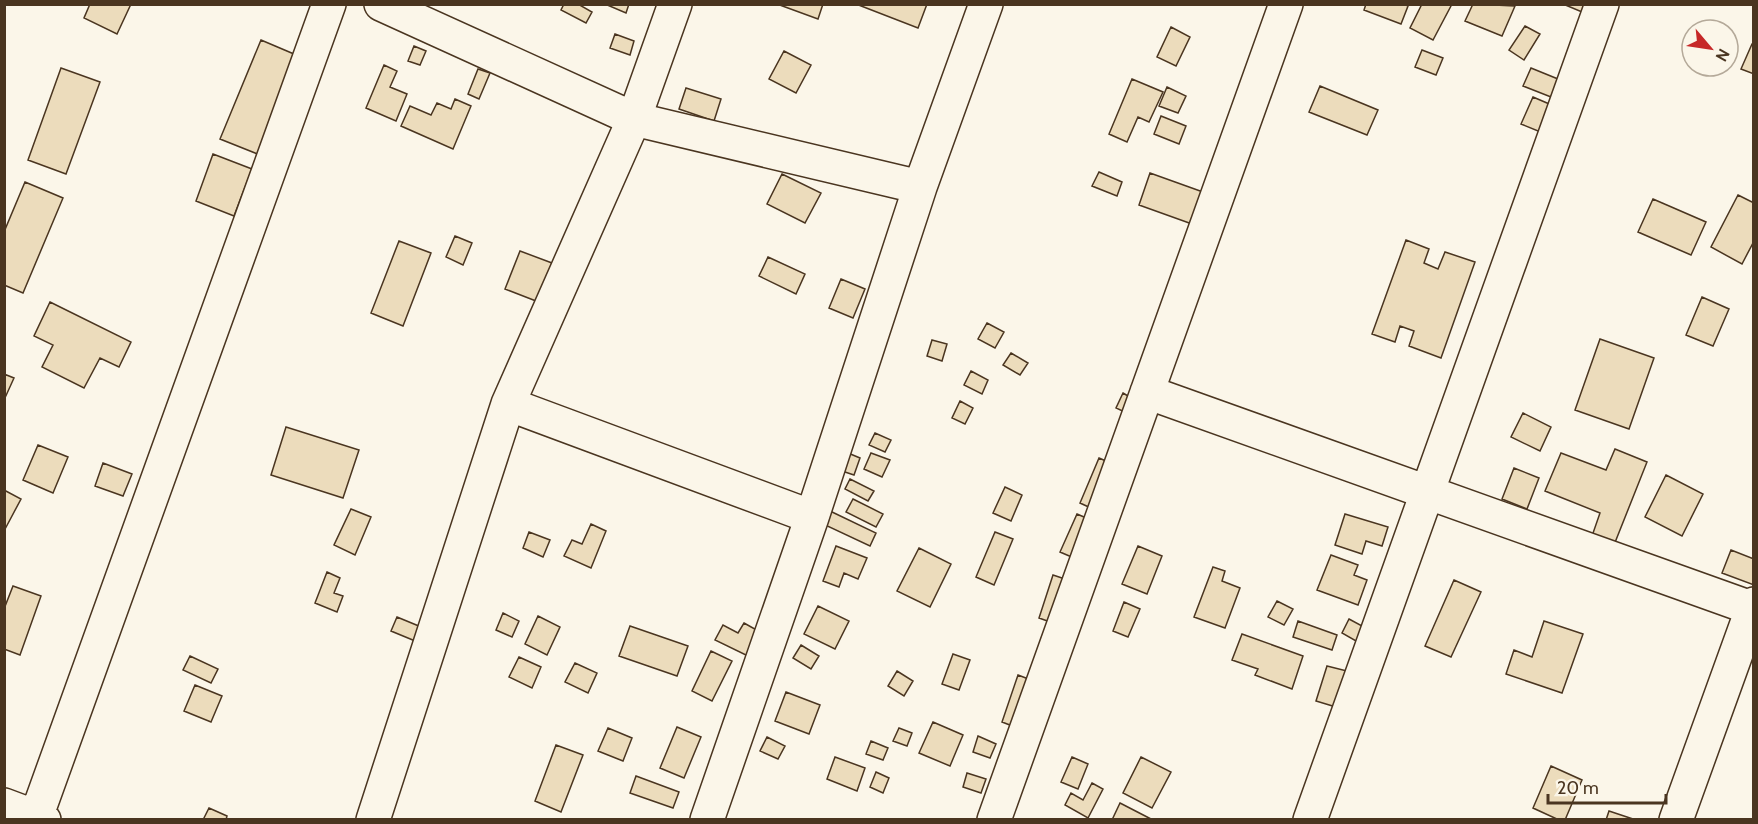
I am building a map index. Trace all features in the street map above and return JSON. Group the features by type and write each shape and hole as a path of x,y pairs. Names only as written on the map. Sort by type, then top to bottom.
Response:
{"street":[{"path":"4,805 38,818 329,4"},
{"path":"381,4 633,119 920,188"},
{"path":"373,819 508,404 633,119 675,4"},
{"path":"707,819 812,517 920,188 986,4"},
{"path":"994,819 1286,4"},
{"path":"1310,819 1602,4"},
{"path":"1147,392 1753,607 1676,819"},
{"path":"508,404 812,517"}],"building":[{"path":"90,4 131,4 117,34 84,18"},
{"path":"564,4 578,4 592,12 586,23 561,10"},
{"path":"605,4 629,4 626,13"},
{"path":"777,4 823,4 818,19"},
{"path":"856,4 927,4 918,28"},
{"path":"1366,4 1404,4 1408,6 1401,24 1364,10"},
{"path":"1422,4 1452,4 1433,40 1410,28"},
{"path":"1473,4 1515,6 1502,36 1465,21"},
{"path":"1563,4 1584,4 1582,12"},
{"path":"1525,26 1540,34 1524,60 1509,50"},
{"path":"1171,27 1190,37 1176,66 1157,57"},
{"path":"615,34 634,41 630,55 610,48"},
{"path":"261,40 301,57 260,155 220,139"},
{"path":"1754,44 1754,74 1741,69"},
{"path":"414,46 426,51 420,65 408,61"},
{"path":"1422,50 1443,58 1436,75 1415,67"},
{"path":"784,51 811,65 796,93 769,79"},
{"path":"384,65 397,71 390,87 407,94 396,121 366,108"},
{"path":"61,68 100,82 66,174 28,160"},
{"path":"1531,68 1558,79 1551,97 1523,86"},
{"path":"478,69 490,73 479,99 468,94"},
{"path":"1132,79 1163,92 1149,122 1138,117 1127,142 1109,134"},
{"path":"1320,86 1378,110 1367,135 1309,112"},
{"path":"1167,87 1186,96 1178,113 1159,106"},
{"path":"686,88 721,99 714,121 679,109"},
{"path":"1533,97 1554,106 1543,133 1521,124"},
{"path":"455,99 471,106 453,149 401,126 410,106 431,115 437,103 451,109"},
{"path":"1161,116 1186,126 1179,144 1154,134"},
{"path":"213,154 252,169 234,216 196,201"},
{"path":"1099,172 1122,182 1117,196 1092,186"},
{"path":"1150,173 1203,192 1192,224 1139,205"},
{"path":"782,174 821,193 805,223 767,204"},
{"path":"25,182 63,198 23,293 4,285 4,232"},
{"path":"1738,195 1754,203 1754,241 1742,264 1711,247"},
{"path":"1653,199 1706,222 1691,255 1638,232"},
{"path":"455,236 472,243 463,265 446,257"},
{"path":"1406,240 1429,249 1424,263 1438,269 1445,252 1475,262 1441,358 1409,346 1414,331 1400,326 1395,342 1372,334"},
{"path":"399,241 431,253 403,326 371,313"},
{"path":"520,251 552,263 536,301 505,289"},
{"path":"768,257 805,274 796,294 759,276"},
{"path":"841,279 865,289 853,318 829,308"},
{"path":"1702,297 1729,309 1713,346 1686,335"},
{"path":"50,302 131,342 119,367 100,358 84,388 42,367 53,345 34,336"},
{"path":"987,323 1004,332 995,348 978,339"},
{"path":"1600,339 1654,358 1629,429 1575,410"},
{"path":"932,340 947,344 942,361 927,356"},
{"path":"1011,353 1028,363 1020,375 1003,365"},
{"path":"971,371 988,380 982,394 964,385"},
{"path":"4,374 14,378 4,400"},
{"path":"1123,393 1138,402 1131,415 1116,408"},
{"path":"960,401 973,408 965,424 952,418"},
{"path":"1523,413 1551,427 1540,451 1511,437"},
{"path":"286,427 359,450 343,498 271,475"},
{"path":"875,433 891,440 885,452 869,445"},
{"path":"38,445 68,457 53,493 23,480"},
{"path":"1615,449 1647,462 1614,545 1592,536 1600,513 1545,491 1561,453 1606,470"},
{"path":"848,453 860,458 854,475 842,471"},
{"path":"871,453 890,460 882,477 864,469"},
{"path":"1099,458 1113,464 1093,509 1080,503"},
{"path":"103,463 132,474 123,496 95,486"},
{"path":"1514,468 1539,478 1527,509 1502,499"},
{"path":"1666,475 1703,494 1682,536 1645,517"},
{"path":"850,479 874,491 868,501 845,489"},
{"path":"1005,487 1022,495 1011,521 993,513"},
{"path":"4,490 21,499 4,531"},
{"path":"853,499 883,514 876,527 846,512"},
{"path":"351,509 371,517 355,555 334,545"},
{"path":"830,511 876,533 870,546 823,524"},
{"path":"1077,514 1091,520 1074,558 1060,552"},
{"path":"1345,514 1388,527 1382,546 1366,541 1362,554 1335,545"},
{"path":"591,524 606,531 591,568 564,556 572,540 582,544"},
{"path":"529,532 550,540 543,557 523,548"},
{"path":"995,532 1013,539 994,585 976,577"},
{"path":"836,546 867,558 858,579 844,573 839,587 823,581"},
{"path":"1138,546 1162,556 1147,594 1122,584"},
{"path":"919,548 951,564 930,607 897,591"},
{"path":"1731,550 1754,559 1754,585 1722,573"},
{"path":"1331,555 1358,565 1354,575 1367,580 1358,605 1317,590"},
{"path":"1213,567 1225,571 1222,581 1240,588 1225,628 1194,617"},
{"path":"327,572 340,578 334,593 343,596 337,612 315,603"},
{"path":"1053,575 1068,580 1053,623 1039,618"},
{"path":"1454,580 1481,592 1451,657 1425,646"},
{"path":"13,586 41,596 20,655 4,649 4,609"},
{"path":"1277,601 1293,609 1284,625 1268,617"},
{"path":"1124,602 1140,609 1128,637 1113,631"},
{"path":"818,606 849,621 835,649 804,634"},
{"path":"503,613 519,621 512,637 496,630"},
{"path":"538,616 560,627 547,655 525,644"},
{"path":"397,617 426,629 420,643 391,631"},
{"path":"1349,619 1364,627 1356,641 1342,633"},
{"path":"1298,621 1337,635 1332,650 1293,637"},
{"path":"1544,621 1583,634 1562,693 1506,674 1514,650 1532,657"},
{"path":"744,623 762,633 750,657 715,640 723,625 738,633"},
{"path":"630,626 688,646 677,676 619,656"},
{"path":"1242,634 1303,656 1292,689 1255,675 1258,669 1232,660"},
{"path":"801,645 819,656 811,669 793,658"},
{"path":"711,651 732,661 712,701 692,691"},
{"path":"953,654 970,660 959,690 942,684"},
{"path":"190,656 218,669 211,683 183,670"},
{"path":"519,657 541,667 532,688 509,677"},
{"path":"575,663 597,673 588,693 565,682"},
{"path":"1327,666 1347,671 1336,707 1316,701"},
{"path":"897,671 913,681 904,696 888,686"},
{"path":"1018,675 1039,683 1023,730 1002,722"},
{"path":"195,685 222,696 211,722 184,711"},
{"path":"786,692 820,705 809,734 775,721"},
{"path":"933,722 963,735 950,766 919,753"},
{"path":"677,727 701,737 684,778 660,768"},
{"path":"608,728 632,738 623,761 598,751"},
{"path":"899,728 912,733 907,746 893,741"},
{"path":"978,736 996,744 990,758 973,752"},
{"path":"767,737 785,746 778,759 760,751"},
{"path":"871,741 888,748 883,760 866,754"},
{"path":"556,745 583,755 561,812 535,801"},
{"path":"835,757 865,768 857,791 827,779"},
{"path":"1072,757 1088,764 1078,789 1061,782"},
{"path":"1141,757 1171,772 1152,808 1123,793"},
{"path":"1551,766 1582,780 1565,820 1559,820 1533,808"},
{"path":"876,772 889,778 883,793 870,787"},
{"path":"967,773 986,779 981,793 963,787"},
{"path":"636,776 679,792 673,808 630,793"},
{"path":"1092,783 1103,789 1088,818 1065,805 1071,793 1083,800"},
{"path":"1120,803 1151,819 1112,820"},
{"path":"209,808 227,816 226,820 203,820"},
{"path":"1609,811 1636,820 1606,820"}]}
